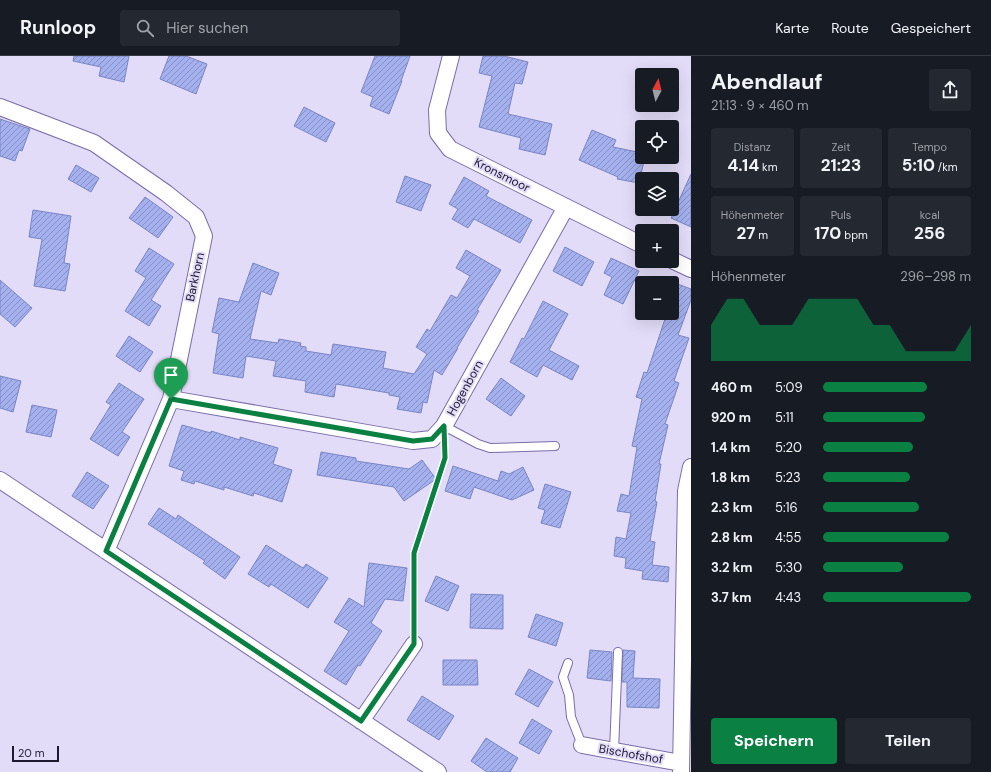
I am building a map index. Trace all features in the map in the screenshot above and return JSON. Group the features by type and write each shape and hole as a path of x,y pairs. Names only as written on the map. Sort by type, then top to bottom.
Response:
{"street":[{"name":"Kronsmoor","path":"451,56 437,110 438,133 450,149 635,242"},
{"name":"Barkhorn","path":"0,107 94,143 166,193 196,217 204,236 171,399 106,551"},
{"name":"Hogenborn","path":"171,399 413,441 432,439 444,426 566,207"},
{"path":"679,263 691,269"},
{"path":"681,768 686,685 686,491 691,467"},
{"path":"0,480 438,772"},
{"path":"361,721 414,644"},
{"name":"Bischofshof","path":"582,745 614,751 681,768"}],"lane":[{"path":"444,426 478,444 490,448 555,446"},
{"path":"614,751 618,652"},
{"path":"568,663 563,677 569,695 571,717 582,745"}],"path":[{"path":"414,644 414,553 445,458 444,426"}],"building":[{"path":"74,56 129,56 124,82 99,76 101,67 73,61"},
{"path":"169,56 186,56 207,64 196,94 160,79"},
{"path":"375,56 410,56 389,114 370,106 373,97 361,92"},
{"path":"483,56 504,56 528,62 522,84 515,83 508,114 552,124 545,155 519,149 521,138 479,127 492,76 479,73"},
{"path":"304,107 335,123 326,142 294,126"},
{"path":"0,119 30,129 22,151 19,150 15,161 0,156"},
{"path":"592,130 616,140 613,147 635,152 635,164 643,164 642,172 635,172 635,182 617,179 618,177 579,160"},
{"path":"76,165 99,178 91,192 68,179"},
{"path":"691,174 691,227 671,218 672,216 679,216 679,200"},
{"path":"405,176 431,185 421,211 396,202"},
{"path":"464,177 489,191 486,196 532,220 520,243 474,219 468,228 452,219 458,209 449,204"},
{"path":"145,197 173,217 158,238 129,218"},
{"path":"33,210 71,216 64,263 70,264 65,291 34,286 42,239 29,237"},
{"path":"565,247 594,262 582,286 553,271"},
{"path":"149,248 174,264 151,300 161,306 149,326 125,311 146,278 135,271"},
{"path":"466,250 501,270 477,310 479,311 442,375 434,370 427,403 423,402 421,413 397,409 400,397 389,395 389,393 336,384 334,397 305,392 306,381 273,376 276,361 246,356 243,378 213,373 219,334 212,332 219,298 239,302 253,263 279,273 271,295 261,291 250,339 278,343 279,339 301,343 300,346 306,347 306,351 331,355 333,344 386,352 383,368 414,374 427,354 416,347 427,329 430,331 451,295 457,298 470,276 456,268"},
{"path":"611,258 639,271 637,276 635,276 635,279 623,304 604,295 612,277 604,273"},
{"path":"0,280 32,308 15,327 0,314"},
{"path":"679,285 691,289 691,300 678,335 689,338 674,381 679,383 665,424 668,425 659,464 661,464 655,501 657,502 650,541 655,542 652,565 669,567 668,582 642,579 643,571 625,568 626,558 614,556 616,537 626,539 631,513 617,511 621,494 629,496 637,447 632,446 642,399 636,397 644,372 647,373 665,320 679,320"},
{"path":"543,301 568,314 549,350 579,366 572,380 543,365 537,377 510,362 522,338 524,339"},
{"path":"129,336 153,352 140,372 116,356"},
{"path":"0,376 21,381 13,412 0,408"},
{"path":"501,378 525,396 511,416 486,399"},
{"path":"119,383 144,399 122,432 130,437 118,456 90,439 111,405 106,402"},
{"path":"32,405 57,410 51,437 26,432"},
{"path":"182,425 211,433 211,431 240,440 240,437 278,448 273,464 292,470 282,502 254,493 253,496 224,487 224,490 195,481 194,484 181,480 184,471 169,466"},
{"path":"321,452 356,458 356,461 409,469 422,460 436,479 404,501 394,487 317,475"},
{"path":"453,466 498,481 501,471 509,474 523,467 534,490 512,500 474,487 470,499 445,491"},
{"path":"87,472 109,486 93,509 72,496"},
{"path":"545,484 571,492 560,528 541,523 545,510 538,508"},
{"path":"159,508 176,519 178,515 240,557 225,579 203,563 205,561 148,524"},
{"path":"266,545 303,568 306,564 328,578 308,608 271,584 269,587 248,574"},
{"path":"369,563 407,568 403,601 385,599 371,623 382,631 346,685 324,671 349,631 334,622 349,598 364,607"},
{"path":"436,576 459,586 448,611 425,601"},
{"path":"471,594 503,595 503,629 470,628"},
{"path":"536,614 563,623 556,646 528,637"},
{"path":"590,650 612,652 611,681 587,678"},
{"path":"623,650 635,651 633,678 660,679 659,708 627,707 627,682 622,682"},
{"path":"443,660 477,660 478,685 443,685"},
{"path":"529,669 553,682 538,707 515,694"},
{"path":"422,696 454,716 439,740 407,720"},
{"path":"532,719 552,731 539,754 519,743"},
{"path":"486,738 518,758 510,772 487,772 471,761"}],"route":[{"path":"171,399 413,441 432,439 444,426 445,458 414,553 414,644 361,721 106,551 171,399"}]}
